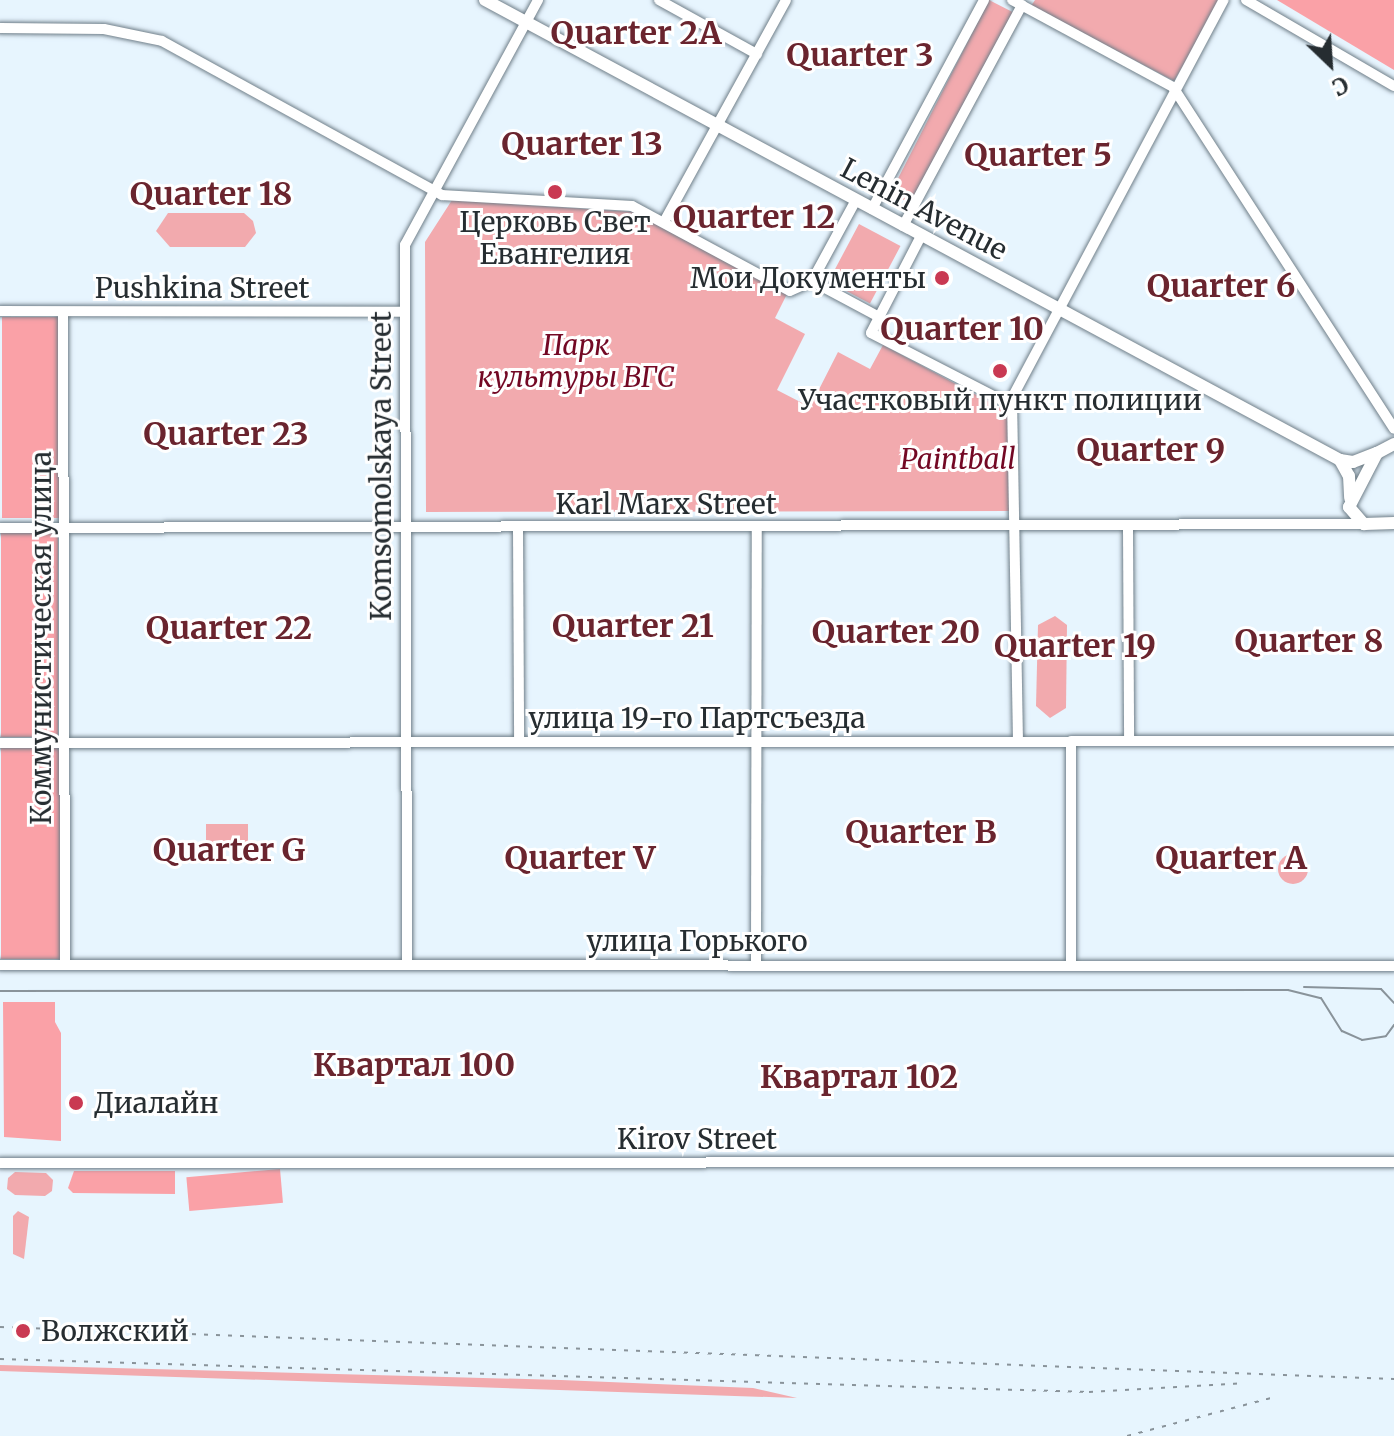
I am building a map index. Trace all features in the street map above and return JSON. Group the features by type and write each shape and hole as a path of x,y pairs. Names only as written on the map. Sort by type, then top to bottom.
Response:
{"main road":[{"name":"Lenin Avenue","path":"485,0 1340,460"},
{"path":"1340,460 1353,462 1385,447"},
{"path":"1351,501 1385,447"},
{"path":"1340,460 1349,476 1351,501 1364,524 1394,523"}],"street":[{"name":"Komsomolskaya Street","path":"407,965 405,245 538,0"},
{"path":"659,0 757,54"},
{"path":"664,222 786,0"},
{"path":"872,209 984,0"},
{"path":"1018,742 1013,406 1027,362 1224,0"},
{"path":"1246,0 1393,86"},
{"path":"903,226 1017,2 1168,82 1393,428 1385,447"},
{"path":"0,28 104,29 162,41 435,192 632,206 790,291 812,281 856,200"},
{"path":"921,236 871,333 1013,406"},
{"path":"812,281 879,317"},
{"name":"Pushkina Street","path":"0,311 405,312"},
{"name":"Коммунистическая улица","path":"63,312 65,965"},
{"path":"1331,525 1351,501"},
{"name":"Karl Marx Street","path":"0,528 1128,528 1364,524"},
{"path":"518,528 519,742"},
{"path":"756,965 757,528"},
{"path":"1128,528 1129,741"},
{"path":"1071,741 1071,966"},
{"name":"улица 19-го Партсъезда","path":"0,743 1394,741"},
{"name":"улица Горького","path":"0,965 1394,966"},
{"name":"Kirov Street","path":"0,1163 1394,1162"}],"green space":[{"path":"989,0 1013,12 915,206 890,193"},
{"path":"1035,0 1222,0 1174,81 1031,6"},
{"name":"Парк культуры ВГС","path":"452,200 633,212 787,294 775,318 805,334 777,390 810,407 838,352 870,369 883,345 1012,414 1010,511 426,512 425,242"},
{"path":"168,213 244,213 253,221 256,233 245,247 170,247 156,231"},
{"path":"859,224 900,246 870,303 828,281"},
{"path":"1055,616 1067,625 1066,708 1050,718 1036,706 1038,625"},
{"path":"206,824 248,824 248,844 206,844"},
{"path":"1293,854 1299,855 1307,863 1307,875 1299,883 1293,884 1287,883 1279,875 1278,869 1279,863 1287,855"},
{"path":"15,1172 46,1173 53,1180 52,1191 45,1196 15,1195 7,1189 8,1178"},
{"path":"18,1211 29,1217 24,1259 13,1254 13,1216"},
{"path":"0,1365 561,1380 753,1388 797,1398 0,1371"}],"shaded area":[{"path":"1277,0 1394,0 1394,70"},
{"path":"2,317 59,317 59,518 2,518"},
{"path":"1,533 58,533 58,737 1,737"},
{"path":"1,748 61,748 61,959 1,959"},
{"path":"3,1002 55,1002 55,1022 61,1033 61,1141 4,1137"},
{"path":"280,1169 283,1203 189,1211 186,1177"},
{"path":"74,1171 175,1171 175,1194 73,1193 68,1188"}],"tram line":[{"path":"1304,987 1381,989 1394,1003"},
{"path":"0,991 1288,990 1321,998 1342,1031 1362,1040 1386,1036 1394,1025"}],"railway":[{"path":"0,1327 1394,1379"},
{"path":"0,1359 1089,1392 1243,1383"},
{"path":"1127,1436 1271,1398"}],"place":[{"name":"Церковь Свет Евангелия","path":"555,192"},
{"name":"Мои Документы","path":"942,278"},
{"name":"Участковый пункт полиции","path":"1000,371"},
{"name":"Диалайн","path":"76,1103"},
{"name":"Волжский","path":"23,1331"}],"district":[{"name":"Quarter 2A","path":"636,33"},
{"name":"Quarter 3","path":"860,55"},
{"name":"Quarter 13","path":"582,144"},
{"name":"Quarter 5","path":"1038,155"},
{"name":"Quarter 18","path":"211,194"},
{"name":"Quarter 12","path":"754,217"},
{"name":"Quarter 6","path":"1221,286"},
{"name":"Quarter 10","path":"962,329"},
{"name":"Quarter 23","path":"226,434"},
{"name":"Quarter 9","path":"1151,450"},
{"name":"Quarter 21","path":"633,626"},
{"name":"Quarter 22","path":"229,628"},
{"name":"Quarter 20","path":"896,632"},
{"name":"Quarter 8","path":"1309,641"},
{"name":"Quarter 19","path":"1075,646"},
{"name":"Quarter B","path":"921,832"},
{"name":"Quarter G","path":"229,850"},
{"name":"Quarter V","path":"580,858"},
{"name":"Quarter A","path":"1231,858"},
{"name":"Квартал 100","path":"414,1065"},
{"name":"Квартал 102","path":"859,1077"}],"park label":[{"name":"Paintball","path":"958,459"}]}
